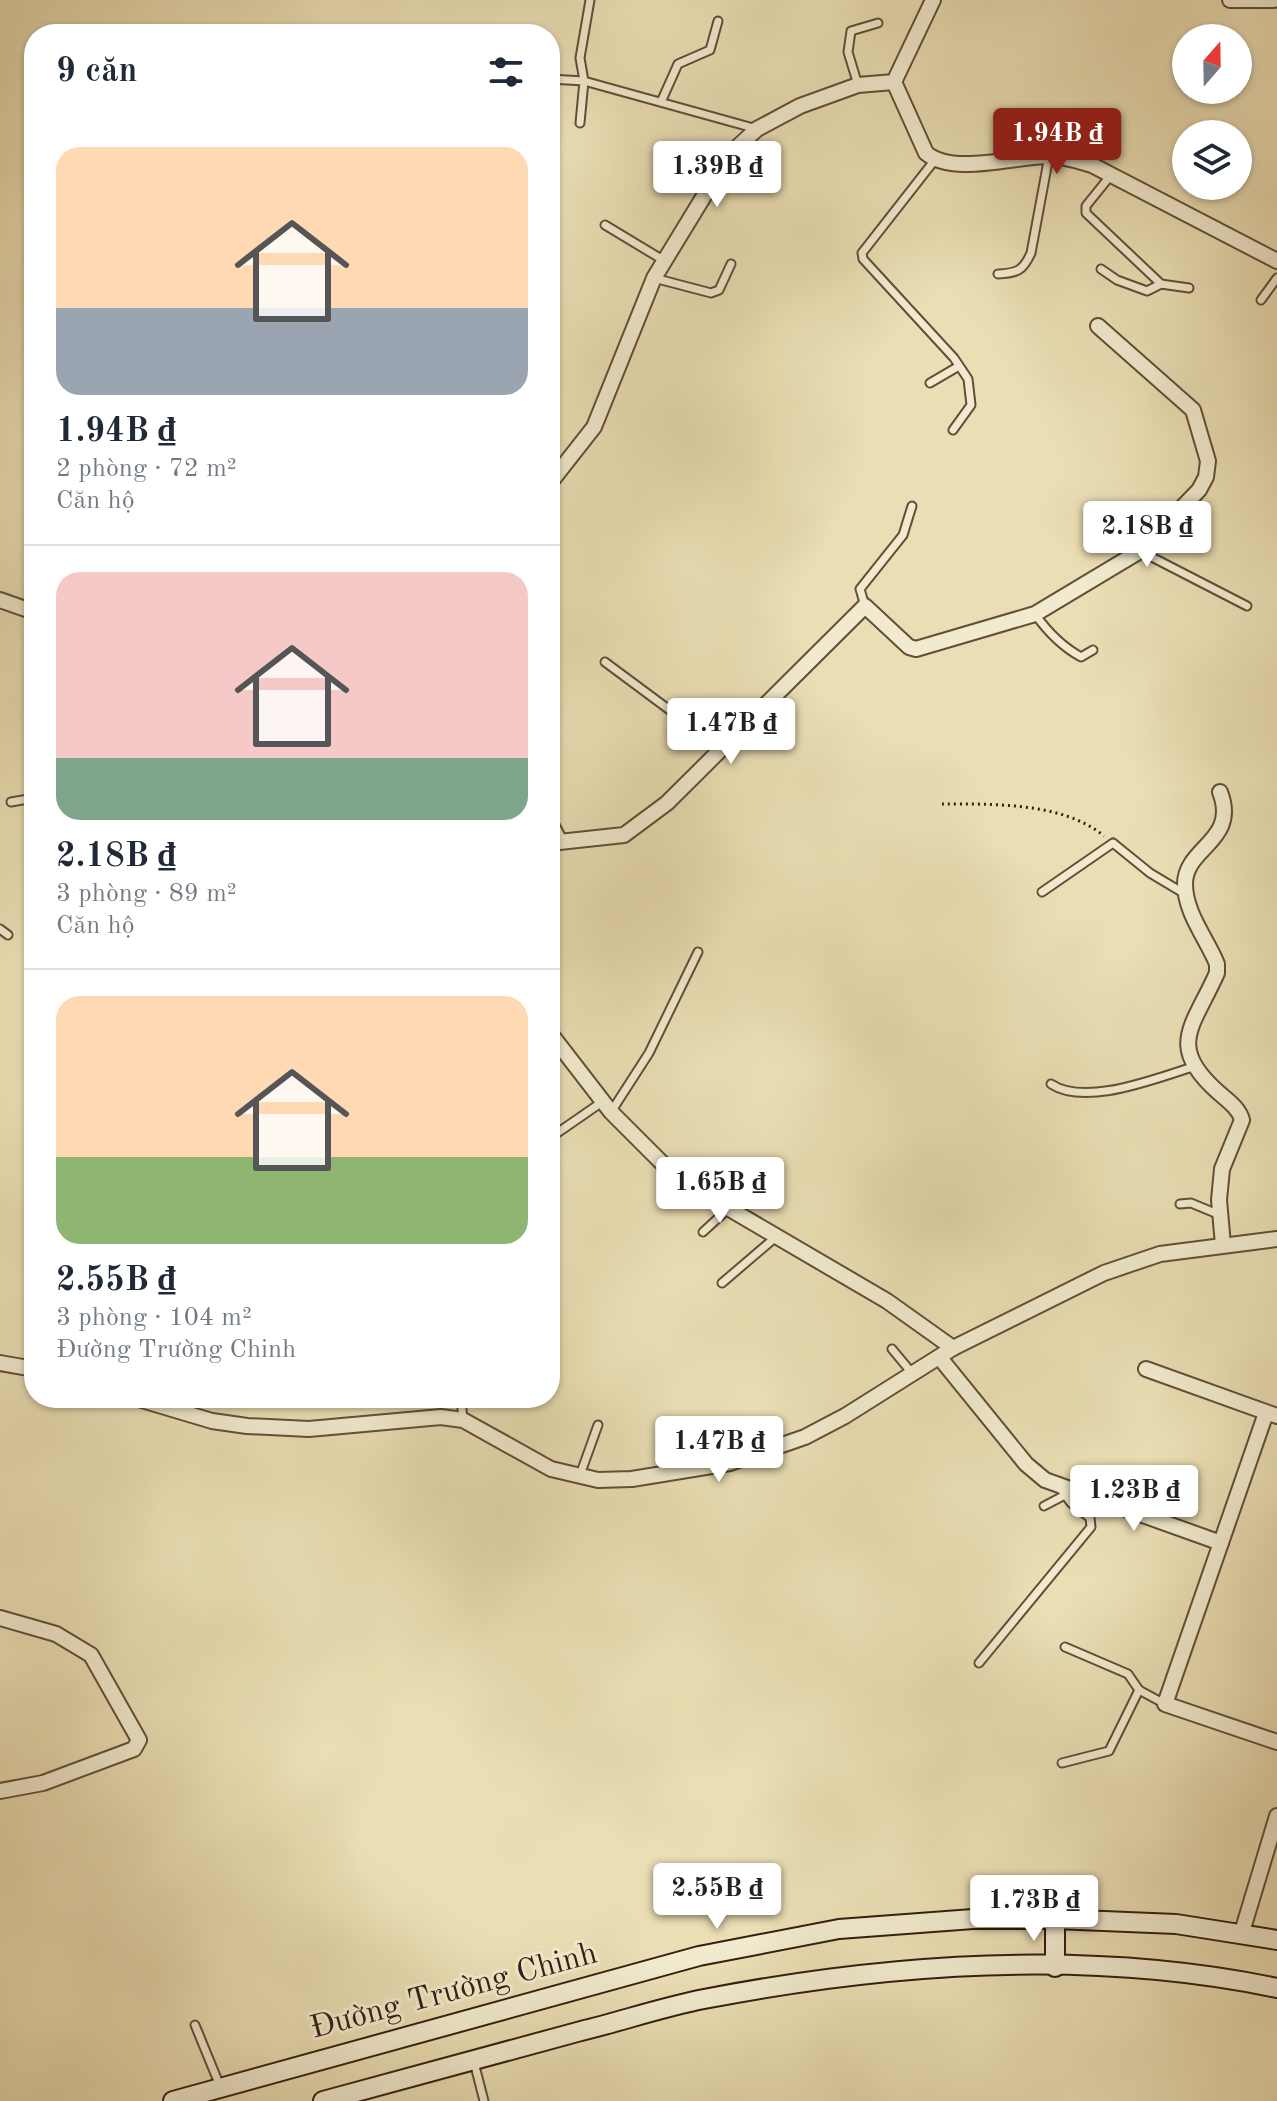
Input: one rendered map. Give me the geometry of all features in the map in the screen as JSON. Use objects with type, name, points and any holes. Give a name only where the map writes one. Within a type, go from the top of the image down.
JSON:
[{"type":"main road","name":"Đường Trường Chinh","points":[[173,2101],[699,1956],[839,1929],[973,1919],[1055,1919],[1176,1924],[1242,1932],[1277,1940]]},
{"type":"main road","points":[[1055,1919],[1055,1967]]},
{"type":"main road","points":[[323,2101],[702,2000],[848,1976],[930,1968],[1055,1967],[1171,1971],[1277,1988]]},
{"type":"street","points":[[933,0],[894,82],[926,153],[934,161],[952,164],[1049,156],[1092,165],[1277,261]]},
{"type":"street","points":[[1230,0],[1274,0]]},
{"type":"street","points":[[560,471],[582,446],[599,418],[654,278],[729,155],[757,129],[800,106],[858,85],[894,82]]},
{"type":"street","points":[[560,841],[613,838],[633,831],[722,749],[865,606],[909,647],[916,649],[1035,614],[1140,551],[1199,490],[1206,477],[1208,461],[1193,410],[1098,326]]},
{"type":"street","points":[[0,600],[24,608]]},
{"type":"street","points":[[1220,792],[1224,802],[1221,830],[1187,874],[1187,896],[1217,964],[1217,973],[1187,1040],[1193,1067],[1235,1107],[1242,1120],[1222,1169],[1220,1215],[1223,1245]]},
{"type":"street","points":[[560,1046],[607,1107],[664,1165],[729,1208],[887,1301],[953,1348]]},
{"type":"street","points":[[168,1408],[212,1421],[309,1429],[441,1417],[463,1420],[551,1469],[579,1477],[632,1479],[730,1463],[768,1453],[845,1416],[953,1348],[1104,1273],[1160,1254],[1277,1239]]},
{"type":"street","points":[[940,1358],[1026,1464],[1062,1491],[1221,1543]]},
{"type":"street","points":[[0,1363],[24,1367]]},
{"type":"street","points":[[1146,1369],[1272,1414],[1221,1543],[1165,1704],[1277,1742]]},
{"type":"street","points":[[0,1618],[56,1634],[91,1655],[139,1740],[134,1749],[43,1783],[0,1791]]},
{"type":"street","points":[[1242,1932],[1277,1816]]},
{"type":"lane","points":[[580,123],[584,81],[580,58],[590,0]]},
{"type":"lane","points":[[661,102],[678,64],[688,57],[704,54],[714,44],[718,21]]},
{"type":"lane","points":[[858,85],[846,41],[851,31],[878,23]]},
{"type":"lane","points":[[560,80],[584,81],[757,129]]},
{"type":"lane","points":[[998,274],[1017,273],[1025,266],[1031,253],[1049,156]]},
{"type":"lane","points":[[934,161],[862,253],[863,259],[968,379],[971,405],[953,430]]},
{"type":"lane","points":[[1111,175],[1086,206],[1086,213],[1161,284]]},
{"type":"lane","points":[[605,225],[663,260]]},
{"type":"lane","points":[[654,278],[711,293],[719,290],[731,264]]},
{"type":"lane","points":[[1101,269],[1117,280],[1147,291],[1161,284],[1189,288]]},
{"type":"lane","points":[[1261,300],[1277,278]]},
{"type":"lane","points":[[930,383],[959,366]]},
{"type":"lane","points":[[865,606],[860,589],[903,535],[912,506]]},
{"type":"lane","points":[[1140,551],[1247,606]]},
{"type":"lane","points":[[1035,614],[1045,629],[1081,657],[1093,650]]},
{"type":"lane","points":[[605,662],[722,749]]},
{"type":"lane","points":[[11,802],[24,800]]},
{"type":"lane","points":[[1042,892],[1113,843],[1150,873],[1187,896]]},
{"type":"lane","points":[[0,929],[8,935]]},
{"type":"lane","points":[[560,1133],[607,1107],[649,1053],[698,952]]},
{"type":"lane","points":[[1051,1084],[1065,1091],[1117,1089],[1193,1067]]},
{"type":"lane","points":[[1180,1204],[1191,1203],[1220,1215]]},
{"type":"lane","points":[[703,1232],[729,1208]]},
{"type":"lane","points":[[722,1283],[777,1236]]},
{"type":"lane","points":[[892,1349],[912,1373]]},
{"type":"lane","points":[[462,1408],[463,1420]]},
{"type":"lane","points":[[579,1477],[598,1425]]},
{"type":"lane","points":[[979,1663],[1091,1527],[1090,1518],[1062,1491],[1044,1506]]},
{"type":"lane","points":[[1065,1647],[1123,1671],[1139,1690],[1165,1704]]},
{"type":"lane","points":[[1062,1763],[1109,1751],[1139,1690]]},
{"type":"lane","points":[[195,2025],[221,2088]]},
{"type":"lane","points":[[473,2060],[484,2101]]},
{"type":"path","points":[[942,804],[1033,807],[1077,820],[1113,843]]}]
